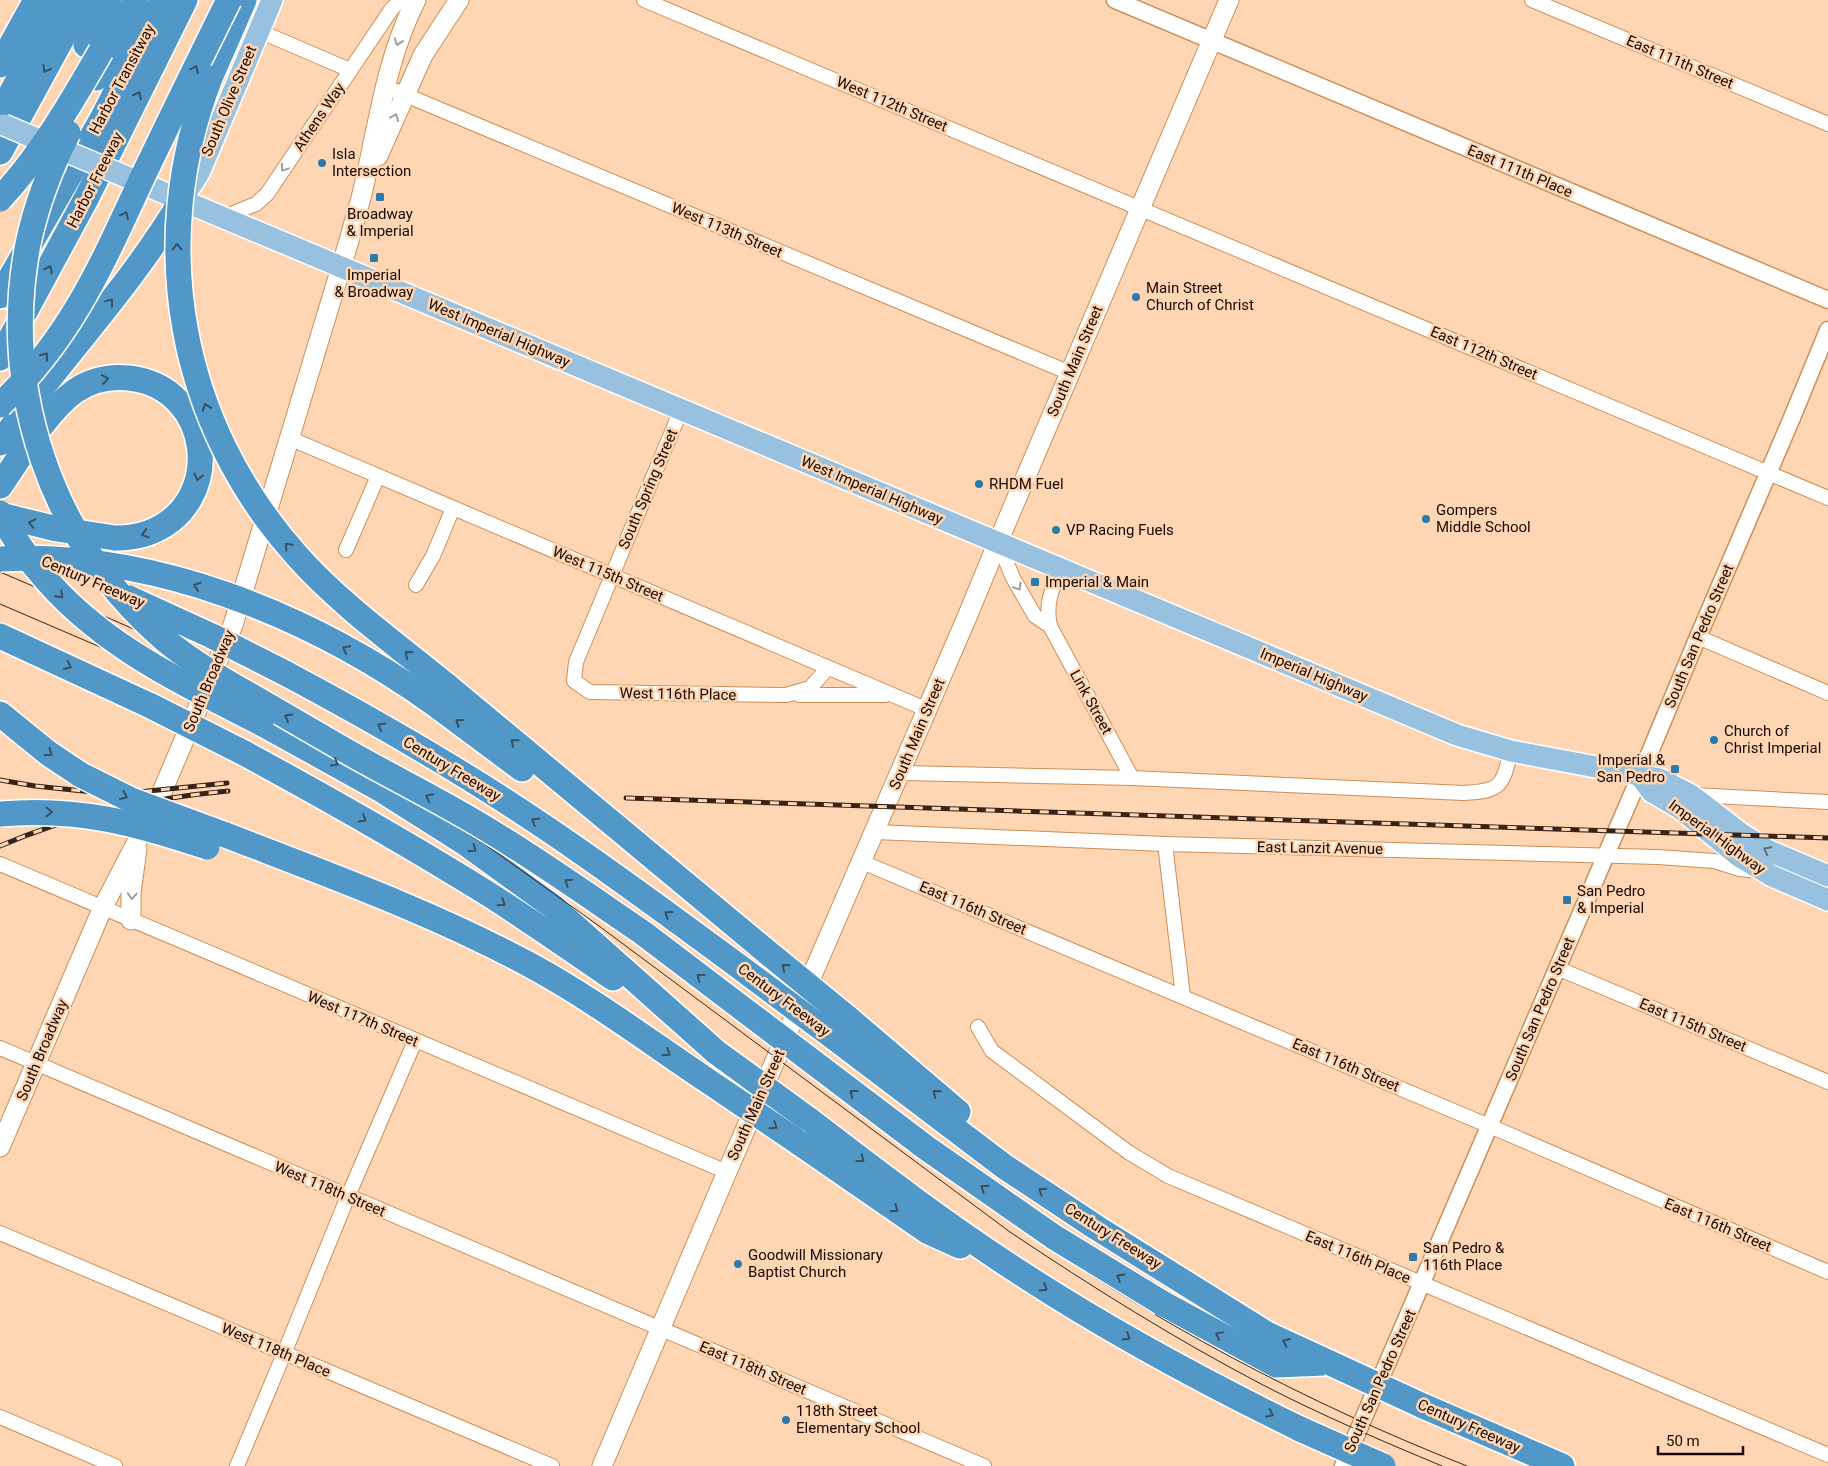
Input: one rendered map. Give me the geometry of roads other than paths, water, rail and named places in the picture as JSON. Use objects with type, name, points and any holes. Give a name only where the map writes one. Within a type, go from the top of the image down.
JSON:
[{"type":"highway","points":[[0,65],[36,0]]},
{"type":"highway","points":[[0,114],[61,0]]},
{"type":"highway","points":[[0,152],[84,0]]},
{"type":"highway","points":[[0,179],[25,148],[55,101],[109,0]]},
{"type":"highway","points":[[0,199],[21,175],[61,118],[127,0]]},
{"type":"highway","points":[[136,0],[68,133],[49,175],[39,202],[30,236],[24,264],[20,299],[21,370],[30,423],[37,448],[69,524],[109,583],[152,628],[191,660],[303,726],[492,832],[544,866],[642,933],[925,1147],[1054,1237],[1162,1303],[1276,1365],[1330,1363]]},
{"type":"highway","name":"Harbor Transitway","points":[[0,296],[81,158],[163,0]]},
{"type":"highway","name":"Harbor Freeway","points":[[0,358],[76,219],[185,0]]},
{"type":"highway","points":[[0,404],[30,374],[54,344],[88,293],[229,0]]},
{"type":"highway","points":[[244,0],[214,67],[197,114],[186,156],[177,238],[180,294],[187,343],[199,386],[216,433],[233,466],[253,499],[282,539],[307,567],[439,694],[568,803],[633,841],[761,947],[845,1031]]},
{"type":"highway","points":[[0,443],[31,400],[111,301],[168,223],[182,200]]},
{"type":"highway","points":[[0,486],[52,413],[69,396],[83,386],[99,380],[116,377],[133,378],[157,386],[177,399],[192,420],[198,436],[201,452],[198,478],[188,501],[172,520],[158,529],[142,535],[115,538],[76,532],[0,514]]},
{"type":"highway","points":[[0,514],[36,569],[64,599],[98,629],[147,664],[380,788],[473,849],[552,906],[716,1052]]},
{"type":"highway","name":"Century Freeway","points":[[0,542],[185,623],[285,673],[429,754],[548,829],[749,974],[845,1031],[1005,1167],[1097,1228],[1267,1334],[1423,1406],[1562,1466]]},
{"type":"highway","points":[[0,559],[54,559],[152,572],[197,586],[267,612],[312,632],[378,667],[439,694]]},
{"type":"highway","points":[[0,623],[24,646]]},
{"type":"highway","points":[[0,636],[151,706],[244,753],[362,819],[492,896],[716,1052],[914,1199],[1019,1272],[1153,1352],[1222,1390],[1300,1429],[1383,1466]]},
{"type":"highway","points":[[0,714],[48,753],[81,774],[131,800],[215,840],[431,930],[539,979],[629,1028],[927,1231],[1019,1272]]},
{"type":"highway","points":[[0,814],[49,812],[100,816],[153,829],[215,840]]},
{"type":"main road","name":"South Olive Street","points":[[182,200],[199,173],[272,0]]},
{"type":"main road","name":"South Broadway","points":[[0,1147],[103,907],[159,799],[233,625],[362,194],[384,86],[398,41],[416,0]]},
{"type":"main road","name":"South Broadway","points":[[362,194],[423,55],[459,0]]},
{"type":"main road","name":"South Main Street","points":[[602,1466],[727,1172],[901,774],[1229,0]]},
{"type":"main road","name":"West Imperial Highway","points":[[0,123],[341,268],[998,542]]},
{"type":"main road","name":"Imperial Highway","points":[[998,542],[1457,735],[1511,751],[1660,779],[1691,795],[1743,836],[1767,850],[1828,876]]},
{"type":"main road","name":"Imperial Highway","points":[[1640,776],[1652,792],[1681,808],[1740,857],[1768,874],[1828,900]]},
{"type":"main road","points":[[131,920],[131,893],[139,838]]},
{"type":"main road","points":[[1768,874],[1803,875],[1828,886]]},
{"type":"street","name":"Athens Way","points":[[224,217],[256,204],[267,194],[350,70],[400,0]]},
{"type":"street","name":"West 112th Street","points":[[644,0],[1140,208]]},
{"type":"street","name":"East 111th Place","points":[[1115,0],[1828,300]]},
{"type":"street","name":"East 111th Street","points":[[1532,0],[1828,124]]},
{"type":"street","points":[[258,31],[350,70]]},
{"type":"street","name":"West 113th Street","points":[[384,86],[1070,373]]},
{"type":"street","name":"East 112th Street","points":[[1140,208],[1828,498]]},
{"type":"street","name":"South San Pedro Street","points":[[1343,1466],[1769,474],[1828,330]]},
{"type":"street","name":"South Spring Street","points":[[574,681],[576,662],[681,410]]},
{"type":"street","name":"West 115th Street","points":[[289,438],[928,710]]},
{"type":"street","points":[[346,550],[378,476]]},
{"type":"street","points":[[416,585],[433,556],[453,508]]},
{"type":"street","name":"Link Street","points":[[998,542],[1012,578],[1035,616],[1050,626]]},
{"type":"street","name":"Link Street","points":[[1061,568],[1048,601],[1046,612],[1050,626],[1132,778]]},
{"type":"street","points":[[1698,637],[1828,692]]},
{"type":"street","name":"West 116th Place","points":[[786,695],[810,688],[828,668]]},
{"type":"street","name":"West 116th Place","points":[[574,681],[590,692],[893,695]]},
{"type":"street","points":[[901,774],[1132,778],[1464,793],[1485,792],[1499,786],[1505,774],[1511,751]]},
{"type":"street","points":[[1691,795],[1828,802]]},
{"type":"street","name":"East Lanzit Avenue","points":[[875,832],[1165,844],[1658,857],[1714,861],[1740,869],[1768,874]]},
{"type":"street","points":[[1165,844],[1183,996]]},
{"type":"street","name":"East 116th Street","points":[[862,862],[1183,996],[1828,1272]]},
{"type":"street","name":"West 117th Street","points":[[4,869],[103,907],[727,1172]]},
{"type":"street","name":"East 115th Street","points":[[1557,968],[1828,1082]]},
{"type":"street","name":"East 116th Place","points":[[978,1027],[992,1051],[1128,1152],[1168,1176],[1828,1455]]},
{"type":"street","points":[[237,1466],[348,1196],[415,1041]]},
{"type":"street","name":"West 118th Street","points":[[0,1048],[660,1328]]},
{"type":"street","name":"West 118th Place","points":[[0,1234],[552,1466]]},
{"type":"street","name":"East 118th Street","points":[[660,1328],[984,1466]]},
{"type":"street","points":[[0,1417],[115,1466]]},
{"type":"tram line","points":[[0,572],[167,644],[255,691],[356,749],[488,833],[525,859],[974,1196],[1063,1258],[1174,1326],[1288,1387],[1347,1415],[1467,1466]]},
{"type":"tram line","points":[[0,604],[259,717],[370,773],[486,845],[599,926],[1010,1232],[1072,1273],[1166,1331],[1263,1385],[1329,1417],[1442,1466]]},
{"type":"railway","points":[[0,780],[35,786],[102,793],[129,793],[227,783]]},
{"type":"railway","points":[[0,846],[55,825],[141,803],[228,791]]},
{"type":"railway","points":[[626,798],[1828,838]]},
{"type":"place","name":"Isla Intersection","points":[[322,163]]},
{"type":"place","name":"Broadway & Imperial","points":[[380,197]]},
{"type":"place","name":"Imperial & Broadway","points":[[374,258]]},
{"type":"place","name":"Main Street Church of Christ","points":[[1136,297]]},
{"type":"place","name":"RHDM Fuel","points":[[979,484]]},
{"type":"place","name":"Gompers Middle School","points":[[1426,519]]},
{"type":"place","name":"VP Racing Fuels","points":[[1056,530]]},
{"type":"place","name":"Imperial & Main","points":[[1035,582]]},
{"type":"place","name":"Church of Christ Imperial","points":[[1714,740]]},
{"type":"place","name":"Imperial & San Pedro","points":[[1675,769]]},
{"type":"place","name":"San Pedro & Imperial","points":[[1567,900]]},
{"type":"place","name":"San Pedro & 116th Place","points":[[1413,1257]]},
{"type":"place","name":"Goodwill Missionary Baptist Church","points":[[738,1264]]},
{"type":"place","name":"118th Street Elementary School","points":[[786,1420]]}]
